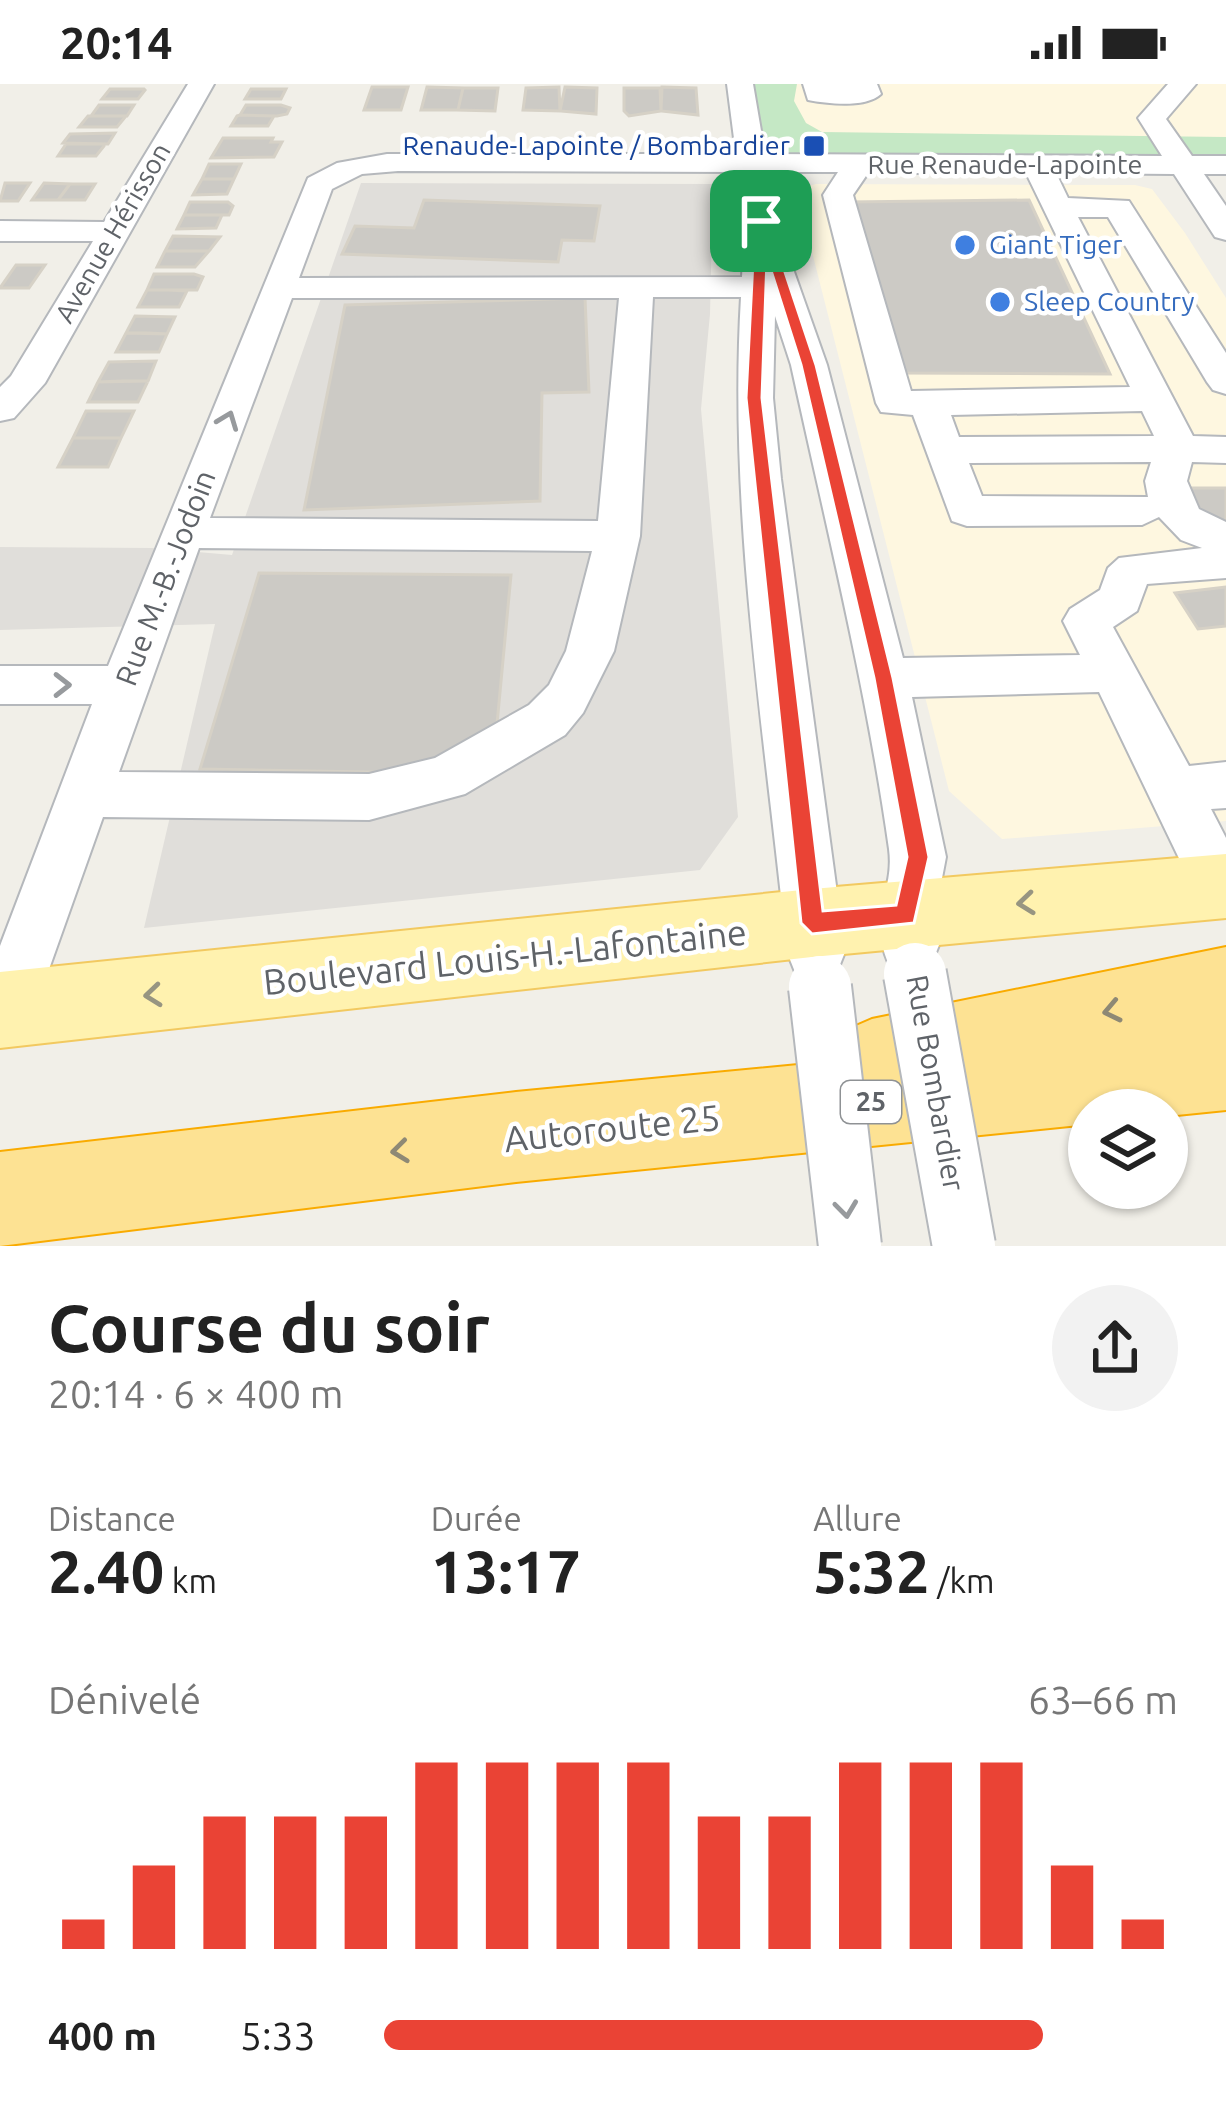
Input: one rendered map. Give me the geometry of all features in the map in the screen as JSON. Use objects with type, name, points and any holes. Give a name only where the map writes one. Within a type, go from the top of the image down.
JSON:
[{"type":"highway","points":[[516,1137],[1226,987]]},
{"type":"highway","name":"Autoroute 25","points":[[0,1199],[516,1137],[1226,1067]]},
{"type":"main road","name":"Boulevard Louis-H.-Lafontaine","points":[[3,1010],[816,955],[910,945],[1224,886]]},
{"type":"street","name":"Avenue Hérisson","points":[[13,396],[201,84]]},
{"type":"street","name":"Rue Bombardier","points":[[740,84],[761,221],[754,398],[760,478],[850,1246]]},
{"type":"street","points":[[830,121],[817,89],[868,94],[864,84]]},
{"type":"street","points":[[1183,84],[1152,118],[1226,230]]},
{"type":"street","name":"Rue Renaude-Lapointe","points":[[352,166],[398,162],[1226,165]]},
{"type":"street","points":[[859,164],[838,195],[895,403],[1155,399]]},
{"type":"street","points":[[1036,164],[1180,449]]},
{"type":"street","name":"Rue M.-B.-Jodoin","points":[[3,1010],[319,184],[352,166]]},
{"type":"street","points":[[1058,207],[1118,208],[1226,382]]},
{"type":"street","name":"Rue Bombardier","points":[[761,221],[809,365],[884,678],[918,857],[910,945],[964,1246]]},
{"type":"street","points":[[0,232],[112,232]]},
{"type":"street","points":[[83,794],[369,796],[447,778],[547,720],[566,699],[590,651],[618,536],[637,287]]},
{"type":"street","points":[[278,288],[759,287]]},
{"type":"street","points":[[928,403],[967,511],[1142,510]]},
{"type":"street","points":[[944,449],[1226,451]]},
{"type":"street","points":[[1180,449],[1169,463],[1166,489],[1174,512],[1195,529],[1226,537]]},
{"type":"street","points":[[184,533],[618,536]]},
{"type":"street","points":[[1224,886],[1201,788],[1112,673],[1087,621],[1121,599],[1124,580],[1135,569],[1226,562]]},
{"type":"street","points":[[884,678],[1112,673]]},
{"type":"street","points":[[0,685],[124,686]]},
{"type":"shaded area","points":[[740,84],[1226,84],[1226,165],[754,163]]},
{"type":"shaded area","points":[[361,183],[713,184],[710,314],[701,409],[738,817],[700,870],[144,928],[215,624],[0,630],[0,547],[152,548],[232,555]]},
{"type":"shaded area","points":[[816,184],[1135,185],[1152,189],[1185,233],[1226,298],[1226,821],[1002,839],[949,791],[796,189]]},
{"type":"green space","points":[[740,84],[797,84],[794,101],[806,123],[822,132],[1226,137],[1226,166],[754,163]]},
{"type":"building","points":[[372,87],[408,87],[401,110],[364,110]]},
{"type":"building","points":[[427,87],[463,88],[458,110],[421,110]]},
{"type":"building","points":[[559,87],[560,111],[523,110],[526,88]]},
{"type":"building","points":[[565,87],[597,88],[596,114],[560,111]]},
{"type":"building","points":[[662,87],[696,88],[698,115],[661,111]]},
{"type":"building","points":[[463,88],[498,88],[495,111],[458,110]]},
{"type":"building","points":[[624,88],[660,88],[661,111],[629,116],[624,111]]},
{"type":"building","points":[[110,89],[145,90],[138,99],[102,99]]},
{"type":"building","points":[[251,89],[286,89],[281,99],[245,99]]},
{"type":"building","points":[[99,105],[134,105],[127,116],[91,116]]},
{"type":"building","points":[[246,105],[290,108],[277,116],[240,115]]},
{"type":"building","points":[[88,116],[126,116],[117,127],[79,127]]},
{"type":"building","points":[[237,116],[274,116],[268,126],[231,126]]},
{"type":"building","points":[[115,133],[108,144],[63,143],[70,134]]},
{"type":"building","points":[[223,138],[282,142],[274,157],[211,158]]},
{"type":"building","points":[[66,144],[104,146],[96,156],[58,156]]},
{"type":"building","points":[[209,164],[241,164],[234,179],[202,179]]},
{"type":"building","points":[[202,179],[234,179],[227,194],[193,195]]},
{"type":"building","points":[[5,183],[30,183],[18,201],[0,201]]},
{"type":"building","points":[[44,183],[70,184],[58,200],[32,200]]},
{"type":"building","points":[[70,184],[95,184],[85,200],[58,200]]},
{"type":"building","points":[[424,200],[600,206],[594,241],[562,240],[558,262],[342,254],[355,226],[414,228]]},
{"type":"building","points":[[1029,200],[1110,374],[900,373],[849,202]]},
{"type":"building","points":[[190,202],[233,206],[229,215],[184,215]]},
{"type":"building","points":[[184,215],[222,215],[216,228],[177,229]]},
{"type":"building","points":[[173,236],[220,237],[209,251],[165,251]]},
{"type":"building","points":[[165,251],[209,251],[195,267],[157,267]]},
{"type":"building","points":[[16,265],[45,265],[29,288],[0,288]]},
{"type":"building","points":[[154,274],[203,277],[197,290],[147,290]]},
{"type":"building","points":[[147,290],[187,291],[179,307],[138,307]]},
{"type":"building","points":[[585,298],[589,392],[542,393],[540,501],[304,510],[345,305]]},
{"type":"building","points":[[135,316],[175,317],[167,334],[126,333]]},
{"type":"building","points":[[126,333],[167,334],[159,352],[116,352]]},
{"type":"building","points":[[156,361],[148,381],[98,382],[109,362]]},
{"type":"building","points":[[148,381],[138,402],[88,402],[98,382]]},
{"type":"building","points":[[86,411],[134,411],[121,438],[73,438]]},
{"type":"building","points":[[73,438],[121,438],[108,467],[58,467]]},
{"type":"building","points":[[1188,488],[1226,488],[1226,523],[1205,523]]},
{"type":"building","points":[[259,573],[511,575],[497,724],[422,773],[200,769]]},
{"type":"building","points":[[1226,587],[1226,626],[1198,629],[1175,593]]},
{"type":"place","name":"Renaude-Lapointe / Bombardier","points":[[814,146]]},
{"type":"place","name":"Giant Tiger","points":[[965,245]]},
{"type":"place","name":"Sleep Country","points":[[1000,302]]},
{"type":"route","points":[[761,221],[809,365],[884,678],[918,857],[905,915],[812,923],[754,398],[761,221]]}]
